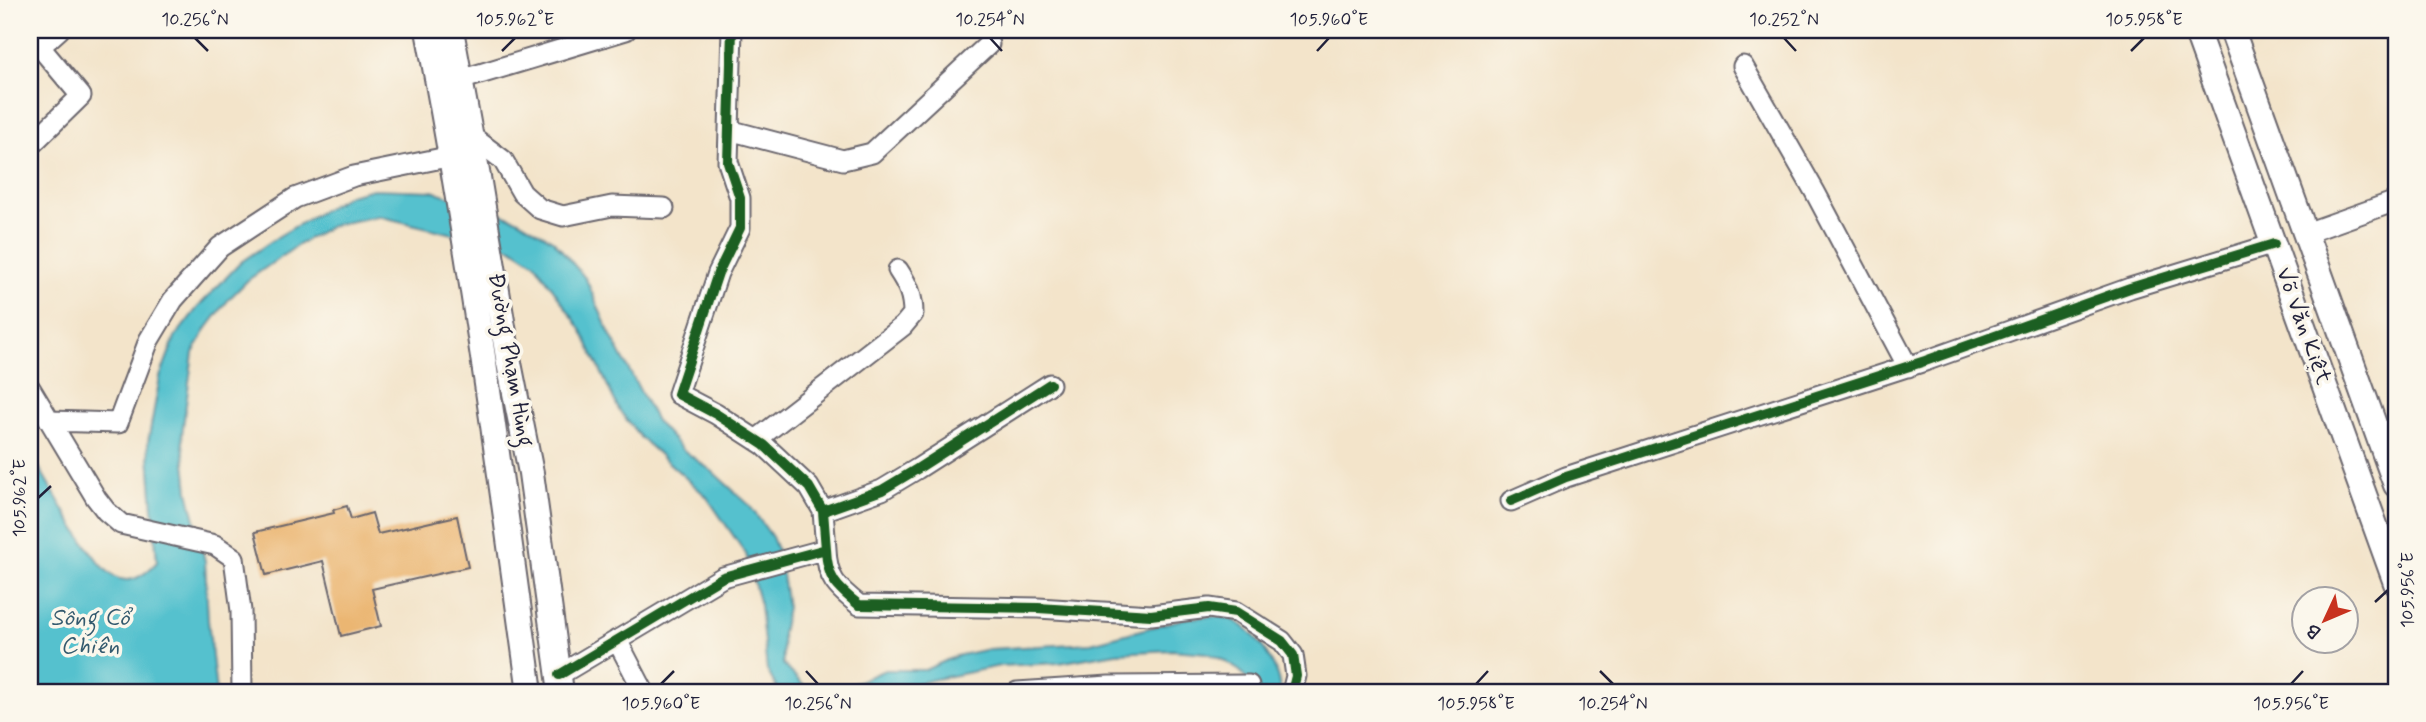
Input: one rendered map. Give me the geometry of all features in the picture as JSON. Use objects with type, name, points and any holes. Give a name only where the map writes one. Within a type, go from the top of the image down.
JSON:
[{"type":"main road","name":"Đường Phạm Hùng","points":[[428,30],[497,365],[531,473],[560,684]]},
{"type":"main road","name":"Đường Phạm Hùng","points":[[451,30],[478,177],[528,691]]},
{"type":"main road","name":"Võ Văn Kiệt","points":[[2196,30],[2396,583]]},
{"type":"main road","name":"Võ Văn Kiệt","points":[[2232,30],[2396,485]]},
{"type":"main road","points":[[2313,352],[2343,341]]},
{"type":"street","points":[[30,142],[32,144],[81,96],[35,42],[59,30]]},
{"type":"street","points":[[460,80],[626,30]]},
{"type":"street","points":[[732,30],[729,162],[740,198],[740,228],[718,273],[678,394],[756,439],[810,487],[823,511],[827,569],[839,590],[859,605],[1038,608],[1151,615],[1209,608],[1236,612],[1282,641],[1293,655],[1296,676],[1292,692]]},
{"type":"street","points":[[729,130],[843,160],[872,153],[989,44]]},
{"type":"street","points":[[1743,66],[1815,192],[1908,367]]},
{"type":"street","points":[[470,135],[503,160],[522,193],[540,209],[563,216],[612,206],[664,208]]},
{"type":"street","points":[[50,421],[118,423],[149,340],[173,300],[220,247],[263,217],[295,198],[354,176],[452,156]]},
{"type":"street","points":[[2306,233],[2396,201]]},
{"type":"street","points":[[1511,501],[1566,477],[1908,367],[2119,292],[2274,244]]},
{"type":"street","points":[[756,439],[903,326],[913,314],[913,299],[908,284],[898,270]]},
{"type":"street","points":[[823,511],[882,490],[918,470],[1050,383]]},
{"type":"street","points":[[30,388],[106,511],[121,524],[215,545],[234,558],[241,611],[242,692]]},
{"type":"street","points":[[560,684],[617,640],[723,577],[826,549]]},
{"type":"street","points":[[617,640],[644,692]]},
{"type":"street","points":[[1017,692],[1109,686],[1250,685]]},
{"type":"water","name":"Sông Cổ Chiên","points":[[373,189],[433,191],[517,219],[554,241],[586,279],[609,332],[656,421],[682,449],[713,472],[749,505],[772,537],[779,555],[787,607],[782,633],[783,664],[810,692],[779,692],[767,670],[760,605],[746,554],[706,496],[641,438],[619,410],[582,331],[535,263],[512,248],[378,216],[333,225],[301,243],[248,280],[229,299],[207,328],[193,353],[182,434],[188,491],[205,561],[216,692],[30,692],[30,452],[82,539],[105,569],[115,577],[127,580],[148,570],[157,562],[148,442],[160,377],[175,337],[199,306],[241,262],[349,195]]},
{"type":"water","points":[[1187,618],[1227,618],[1247,629],[1270,659],[1279,681],[1280,692],[1252,692],[1250,684],[1240,671],[1221,659],[1207,653],[1172,650],[1116,653],[1059,663],[1000,666],[931,680],[889,692],[833,692],[885,670],[925,670],[956,656],[989,649],[1091,643]]},
{"type":"building","points":[[347,506],[351,519],[372,513],[378,534],[457,516],[468,567],[372,589],[381,626],[341,636],[323,561],[266,575],[255,532],[334,513],[333,510]]},
{"type":"cycle path","points":[[732,30],[728,162],[740,198],[740,228],[718,273],[678,394],[716,414],[764,445],[809,487],[823,511]]},
{"type":"cycle path","points":[[1511,501],[1566,477],[1925,361],[2130,288],[2274,244]]},
{"type":"cycle path","points":[[559,675],[723,577],[826,549],[823,511],[882,490],[1050,384]]},
{"type":"cycle path","points":[[826,549],[828,567],[834,581],[859,605],[1038,608],[1151,615],[1209,608],[1236,612],[1282,641],[1293,655],[1296,676],[1292,692]]}]
